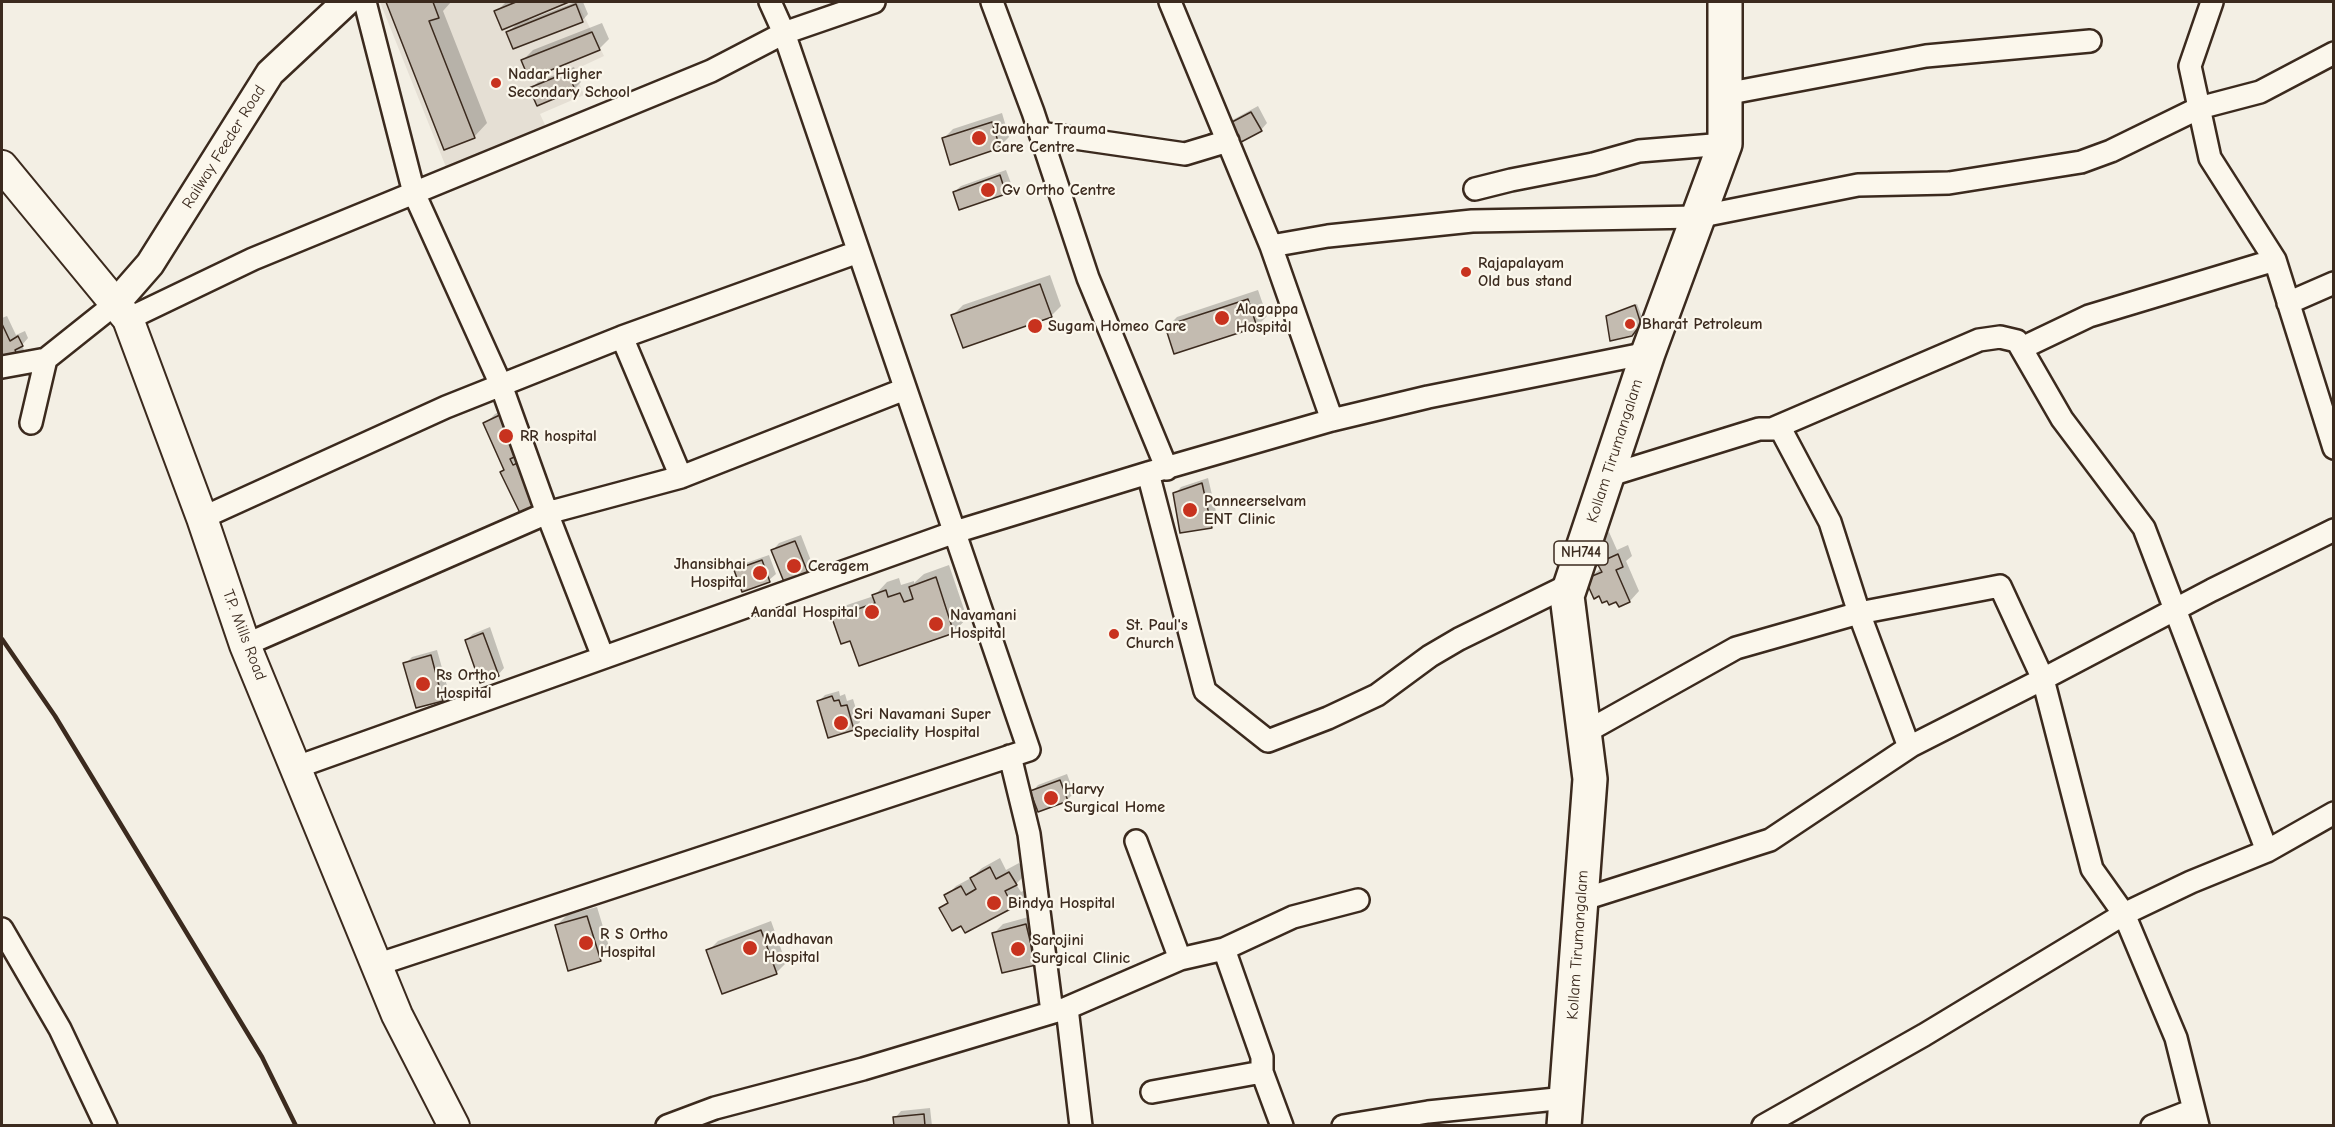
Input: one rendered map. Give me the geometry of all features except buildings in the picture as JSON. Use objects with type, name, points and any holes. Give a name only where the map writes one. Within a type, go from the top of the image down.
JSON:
[{"type":"highway","name":"Kollam Tirumangalam","points":[[1565,1112],[1590,780],[1567,596],[1648,353],[1725,144],[1725,2]]},
{"type":"main road","name":"T.P. Mills Road","points":[[2,166],[122,312],[202,518],[245,645],[397,1015],[454,1125]]},
{"type":"street","name":"Railway Feeder Road","points":[[122,312],[270,73],[346,2]]},
{"type":"street","points":[[364,2],[414,193],[501,385],[547,513],[603,657]]},
{"type":"street","points":[[376,965],[1029,750],[784,33],[770,2]]},
{"type":"street","points":[[2,367],[46,359],[122,312],[711,71],[784,33],[874,2]]},
{"type":"street","points":[[992,2],[1157,470],[1205,691],[1268,741],[1328,718],[1377,695],[1430,656],[1459,639],[1571,584]]},
{"type":"street","points":[[1170,2],[1271,246],[1332,420]]},
{"type":"street","points":[[2212,2],[2190,66],[2210,158],[2274,260],[2288,303],[2325,391],[2334,448]]},
{"type":"street","points":[[1725,94],[1926,56],[2090,41]]},
{"type":"street","points":[[1271,246],[1328,236],[1472,221],[1697,217],[1858,185],[1949,183],[2081,162],[2111,151],[2199,108],[2260,92],[2334,53]]},
{"type":"street","points":[[1040,133],[1185,154],[1228,141]]},
{"type":"street","points":[[1474,189],[1593,164],[1639,151],[1725,144]]},
{"type":"street","points":[[202,518],[446,407],[622,337],[858,252]]},
{"type":"street","points":[[2022,348],[2090,316],[2274,260]]},
{"type":"street","points":[[2288,303],[2334,283]]},
{"type":"street","points":[[622,337],[681,477]]},
{"type":"street","points":[[1607,476],[1759,429],[1772,429],[1979,340],[2000,337],[2017,341],[2062,419],[2144,528],[2171,605],[2176,609],[2267,850]]},
{"type":"street","points":[[297,767],[955,532],[1157,470],[1332,420],[1428,397],[1648,353]]},
{"type":"street","points":[[31,423],[46,359]]},
{"type":"street","points":[[245,645],[547,513],[681,477],[905,389]]},
{"type":"street","points":[[1779,426],[1830,522],[1859,613],[1909,747],[2334,530]]},
{"type":"street","points":[[1584,734],[1736,648],[1859,613],[2000,586],[2043,679],[2092,869],[2124,914],[2176,1038],[2195,1118],[2152,1125]]},
{"type":"street","points":[[1581,900],[1770,840],[1914,744]]},
{"type":"street","points":[[1010,756],[1029,834],[1080,1125]]},
{"type":"street","points":[[1762,1125],[1924,1035],[2124,914],[2267,850],[2334,813]]},
{"type":"street","points":[[1136,841],[1180,960]]},
{"type":"street","points":[[667,1125],[715,1108],[863,1069],[1060,1010],[1180,960],[1224,949],[1293,917],[1358,900]]},
{"type":"street","points":[[2,928],[60,1029],[104,1125]]},
{"type":"street","points":[[1224,949],[1262,1057],[1262,1072],[1282,1125]]},
{"type":"street","points":[[1152,1092],[1262,1072]]},
{"type":"street","points":[[1343,1125],[1428,1112],[1565,1112]]},
{"type":"shaded area","name":"Nadar Higher Secondary School","points":[[380,2],[577,2],[604,56],[574,70],[584,95],[540,114],[546,127],[446,167]]},
{"type":"railway","points":[[2,639],[55,716],[262,1057],[296,1126]]},
{"type":"place","name":"Nadar Higher Secondary School","points":[[496,83]]},
{"type":"place","name":"Jawahar Trauma Care Centre","points":[[979,138]]},
{"type":"place","name":"Gv Ortho Centre","points":[[988,190]]},
{"type":"place","name":"Rajapalayam Old bus stand","points":[[1466,272]]},
{"type":"place","name":"Alagappa Hospital","points":[[1222,318]]},
{"type":"place","name":"Bharat Petroleum","points":[[1630,324]]},
{"type":"place","name":"Sugam Homeo Care","points":[[1035,326]]},
{"type":"place","name":"RR hospital","points":[[506,436]]},
{"type":"place","name":"Panneerselvam ENT Clinic","points":[[1190,510]]},
{"type":"place","name":"Ceragem","points":[[794,566]]},
{"type":"place","name":"Jhansibhai Hospital","points":[[760,573]]},
{"type":"place","name":"Aandal Hospital","points":[[872,612]]},
{"type":"place","name":"Navamani Hospital","points":[[936,624]]},
{"type":"place","name":"St. Paul's Church","points":[[1114,634]]},
{"type":"place","name":"Rs Ortho Hospital","points":[[423,684]]},
{"type":"place","name":"Sri Navamani Super Speciality Hospital","points":[[841,723]]},
{"type":"place","name":"Harvy Surgical Home","points":[[1051,798]]},
{"type":"place","name":"Bindya Hospital","points":[[994,903]]},
{"type":"place","name":"R S Ortho Hospital","points":[[586,943]]},
{"type":"place","name":"Madhavan Hospital","points":[[750,948]]},
{"type":"place","name":"Sarojini Surgical Clinic","points":[[1018,949]]}]
